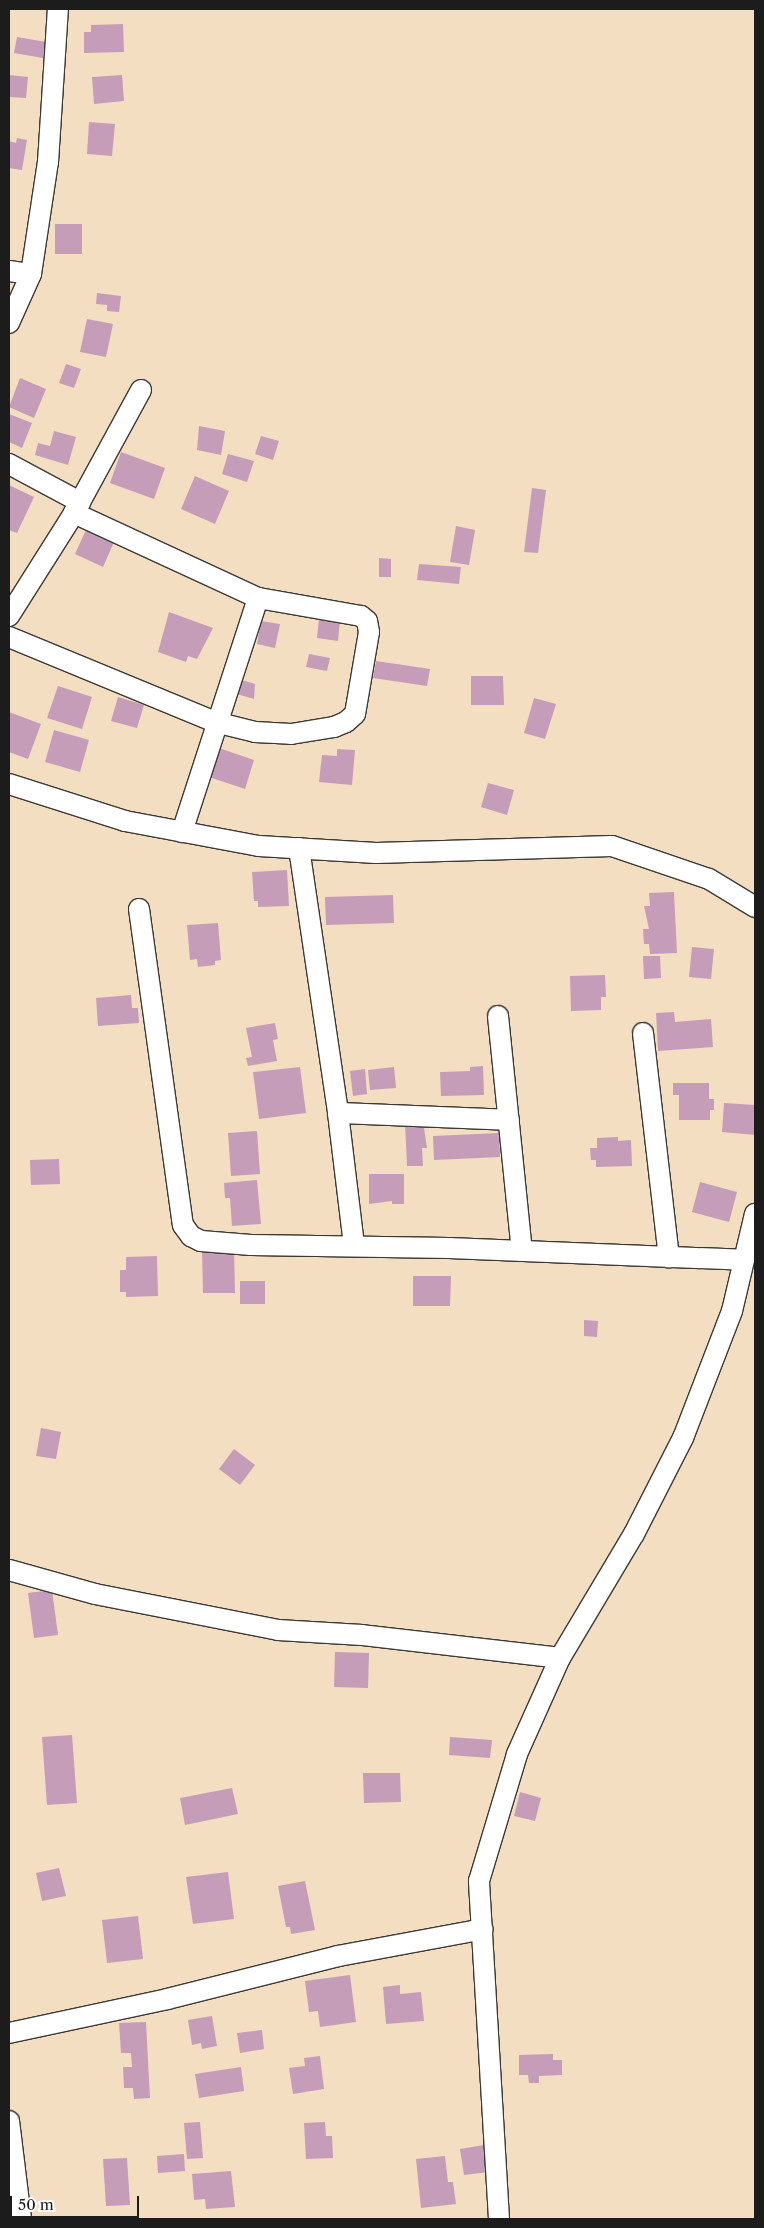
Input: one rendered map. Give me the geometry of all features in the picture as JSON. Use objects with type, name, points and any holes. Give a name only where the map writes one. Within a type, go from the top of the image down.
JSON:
[{"type":"street","points":[[9,323],[31,274],[48,162],[58,9]]},
{"type":"street","points":[[9,271],[31,274]]},
{"type":"street","points":[[9,616],[77,507],[141,390]]},
{"type":"street","points":[[9,464],[77,507],[258,598],[348,613],[367,621],[369,632],[359,703],[355,714],[346,722],[291,734],[254,732],[215,722],[9,637]]},
{"type":"street","points":[[182,832],[215,722],[258,598]]},
{"type":"street","points":[[9,784],[126,821],[220,841],[376,853],[612,846],[709,878],[755,907]]},
{"type":"street","points":[[299,848],[338,1113],[354,1246]]},
{"type":"street","points":[[139,910],[183,1225],[191,1236],[201,1241],[744,1260]]},
{"type":"street","points":[[498,1016],[522,1251]]},
{"type":"street","points":[[643,1033],[669,1257]]},
{"type":"street","points":[[338,1113],[509,1120]]},
{"type":"street","points":[[499,2219],[479,1881],[517,1754],[560,1658],[634,1534],[683,1438],[732,1311],[755,1214]]},
{"type":"street","points":[[9,1570],[96,1594],[278,1630],[362,1635],[560,1658]]},
{"type":"street","points":[[9,2033],[167,1999],[338,1956],[483,1928]]},
{"type":"street","points":[[9,2121],[21,2219]]},
{"type":"building","points":[[123,24],[124,52],[84,53],[84,32],[91,32],[91,25]]},
{"type":"building","points":[[17,37],[46,42],[43,58],[14,53]]},
{"type":"building","points":[[9,75],[28,77],[26,98],[9,97]]},
{"type":"building","points":[[122,75],[124,101],[94,104],[92,77]]},
{"type":"building","points":[[89,122],[115,124],[112,156],[87,154]]},
{"type":"building","points":[[17,138],[27,140],[22,170],[9,168],[9,141],[16,143]]},
{"type":"building","points":[[55,224],[82,224],[82,254],[55,254]]},
{"type":"building","points":[[97,293],[121,296],[119,312],[107,311],[107,305],[96,304]]},
{"type":"building","points":[[87,319],[113,324],[106,357],[80,352]]},
{"type":"building","points":[[66,364],[81,369],[74,388],[59,383]]},
{"type":"building","points":[[20,378],[46,389],[34,418],[9,407]]},
{"type":"building","points":[[9,414],[32,423],[22,448],[9,442]]},
{"type":"building","points":[[199,426],[225,431],[221,455],[197,450]]},
{"type":"building","points":[[54,431],[76,437],[68,465],[35,455],[38,443],[50,446]]},
{"type":"building","points":[[261,436],[279,441],[273,460],[255,454]]},
{"type":"building","points":[[121,452],[165,468],[154,499],[110,483]]},
{"type":"building","points":[[228,454],[254,461],[247,482],[222,474]]},
{"type":"building","points":[[195,476],[229,491],[215,524],[181,509]]},
{"type":"building","points":[[9,485],[34,497],[17,533],[9,530]]},
{"type":"building","points":[[532,488],[546,490],[538,553],[524,552]]},
{"type":"building","points":[[456,526],[475,530],[469,565],[450,562]]},
{"type":"building","points":[[86,530],[114,542],[103,567],[75,554]]},
{"type":"building","points":[[379,558],[391,559],[391,577],[379,577]]},
{"type":"building","points":[[419,564],[461,567],[459,584],[417,580]]},
{"type":"building","points":[[169,612],[213,628],[197,659],[188,656],[186,662],[158,652]]},
{"type":"building","points":[[319,618],[340,620],[338,641],[317,638]]},
{"type":"building","points":[[261,621],[280,624],[275,648],[257,644]]},
{"type":"building","points":[[309,654],[330,658],[327,671],[306,667]]},
{"type":"building","points":[[376,661],[430,669],[427,686],[373,678]]},
{"type":"building","points":[[471,676],[503,676],[504,705],[471,705]]},
{"type":"building","points":[[242,680],[255,684],[254,699],[237,694]]},
{"type":"building","points":[[58,686],[92,697],[82,729],[47,718]]},
{"type":"building","points":[[118,697],[144,705],[137,728],[111,721]]},
{"type":"building","points":[[534,698],[556,704],[545,739],[524,733]]},
{"type":"building","points":[[9,712],[41,724],[28,759],[9,752]]},
{"type":"building","points":[[54,730],[89,740],[80,772],[45,762]]},
{"type":"building","points":[[219,748],[254,760],[245,789],[209,777]]},
{"type":"building","points":[[337,749],[355,750],[352,785],[319,782],[322,755],[337,756]]},
{"type":"building","points":[[488,783],[514,790],[507,815],[481,807]]},
{"type":"building","points":[[287,870],[289,906],[258,907],[258,901],[254,901],[252,872]]},
{"type":"building","points":[[674,892],[677,953],[650,954],[649,944],[644,944],[643,929],[649,929],[644,906],[650,906],[649,893]]},
{"type":"building","points":[[393,895],[394,923],[326,925],[325,897]]},
{"type":"building","points":[[218,923],[221,960],[215,961],[215,965],[198,967],[197,959],[190,960],[187,925]]},
{"type":"building","points":[[692,947],[714,949],[711,979],[689,977]]},
{"type":"building","points":[[643,956],[660,956],[661,978],[644,979]]},
{"type":"building","points":[[605,975],[606,997],[601,997],[601,1010],[571,1011],[570,976]]},
{"type":"building","points":[[131,995],[132,1008],[138,1008],[139,1023],[98,1026],[96,998]]},
{"type":"building","points":[[674,1012],[675,1022],[711,1019],[713,1047],[658,1051],[656,1013]]},
{"type":"building","points":[[275,1023],[278,1039],[273,1040],[277,1061],[248,1066],[246,1058],[252,1057],[246,1028]]},
{"type":"building","points":[[483,1066],[484,1095],[441,1096],[440,1072],[470,1071],[470,1067]]},
{"type":"building","points":[[300,1067],[306,1113],[259,1119],[253,1072]]},
{"type":"building","points":[[394,1067],[396,1088],[370,1090],[368,1070]]},
{"type":"building","points":[[365,1069],[367,1094],[353,1096],[350,1071]]},
{"type":"building","points":[[673,1083],[709,1083],[709,1099],[714,1099],[714,1110],[710,1110],[710,1120],[679,1120],[679,1095],[673,1095]]},
{"type":"building","points":[[724,1103],[755,1105],[755,1135],[722,1132]]},
{"type":"building","points":[[423,1121],[427,1148],[422,1148],[423,1166],[407,1166],[405,1122]]},
{"type":"building","points":[[257,1131],[260,1174],[231,1176],[228,1133]]},
{"type":"building","points":[[499,1133],[500,1157],[434,1160],[433,1136]]},
{"type":"building","points":[[618,1137],[618,1141],[631,1140],[632,1166],[596,1167],[596,1160],[591,1160],[590,1148],[597,1148],[597,1138]]},
{"type":"building","points":[[59,1159],[60,1184],[31,1185],[30,1160]]},
{"type":"building","points":[[369,1174],[404,1174],[404,1204],[392,1204],[392,1201],[369,1204]]},
{"type":"building","points":[[257,1180],[261,1224],[232,1226],[230,1198],[225,1198],[224,1183]]},
{"type":"building","points":[[700,1182],[737,1192],[729,1222],[692,1212]]},
{"type":"building","points":[[234,1247],[235,1293],[203,1293],[202,1248]]},
{"type":"building","points":[[157,1256],[158,1296],[126,1297],[126,1292],[120,1292],[120,1270],[126,1270],[126,1257]]},
{"type":"building","points":[[413,1276],[451,1276],[450,1306],[413,1306]]},
{"type":"building","points":[[240,1281],[265,1281],[265,1304],[240,1304]]},
{"type":"building","points":[[584,1320],[598,1321],[597,1337],[584,1336]]},
{"type":"building","points":[[41,1428],[61,1432],[56,1459],[36,1456]]},
{"type":"building","points":[[234,1449],[255,1465],[240,1485],[219,1469]]},
{"type":"building","points":[[52,1590],[58,1635],[34,1638],[28,1593]]},
{"type":"building","points":[[335,1652],[369,1653],[368,1688],[334,1687]]},
{"type":"building","points":[[72,1735],[77,1803],[47,1805],[42,1737]]},
{"type":"building","points":[[450,1737],[492,1740],[490,1758],[449,1755]]},
{"type":"building","points":[[363,1773],[400,1773],[401,1802],[364,1803]]},
{"type":"building","points":[[232,1788],[238,1814],[185,1825],[180,1798]]},
{"type":"building","points":[[520,1792],[541,1798],[535,1821],[514,1816]]},
{"type":"building","points":[[59,1868],[66,1896],[42,1901],[36,1873]]},
{"type":"building","points":[[228,1872],[234,1919],[193,1924],[186,1877]]},
{"type":"building","points":[[305,1881],[315,1930],[291,1934],[290,1927],[286,1927],[278,1886]]},
{"type":"building","points":[[138,1916],[143,1959],[107,1963],[102,1920]]},
{"type":"building","points":[[350,1975],[356,2022],[320,2027],[318,2011],[309,2012],[305,1981]]},
{"type":"building","points":[[400,1985],[400,1994],[421,1992],[424,2021],[386,2024],[383,1987]]},
{"type":"building","points":[[212,2016],[217,2046],[202,2049],[201,2043],[192,2045],[188,2020]]},
{"type":"building","points":[[146,2022],[150,2098],[134,2099],[133,2088],[124,2088],[123,2067],[132,2067],[131,2053],[121,2053],[119,2023]]},
{"type":"building","points":[[262,2030],[264,2049],[240,2053],[237,2033]]},
{"type":"building","points":[[553,2054],[553,2060],[562,2060],[562,2075],[539,2076],[539,2083],[529,2083],[528,2075],[519,2075],[519,2055]]},
{"type":"building","points":[[320,2056],[324,2089],[293,2094],[289,2068],[305,2066],[304,2058]]},
{"type":"building","points":[[241,2067],[244,2091],[199,2098],[195,2074]]},
{"type":"building","points":[[200,2122],[203,2158],[187,2159],[184,2123]]},
{"type":"building","points":[[325,2122],[326,2136],[332,2136],[333,2158],[306,2159],[304,2123]]},
{"type":"building","points":[[484,2145],[488,2172],[464,2175],[460,2149]]},
{"type":"building","points":[[184,2154],[185,2171],[158,2173],[157,2156]]},
{"type":"building","points":[[445,2156],[448,2182],[453,2182],[456,2204],[421,2208],[416,2159]]},
{"type":"building","points":[[127,2158],[130,2205],[106,2206],[103,2159]]},
{"type":"building","points":[[231,2171],[235,2207],[206,2209],[205,2199],[194,2200],[192,2174]]}]
